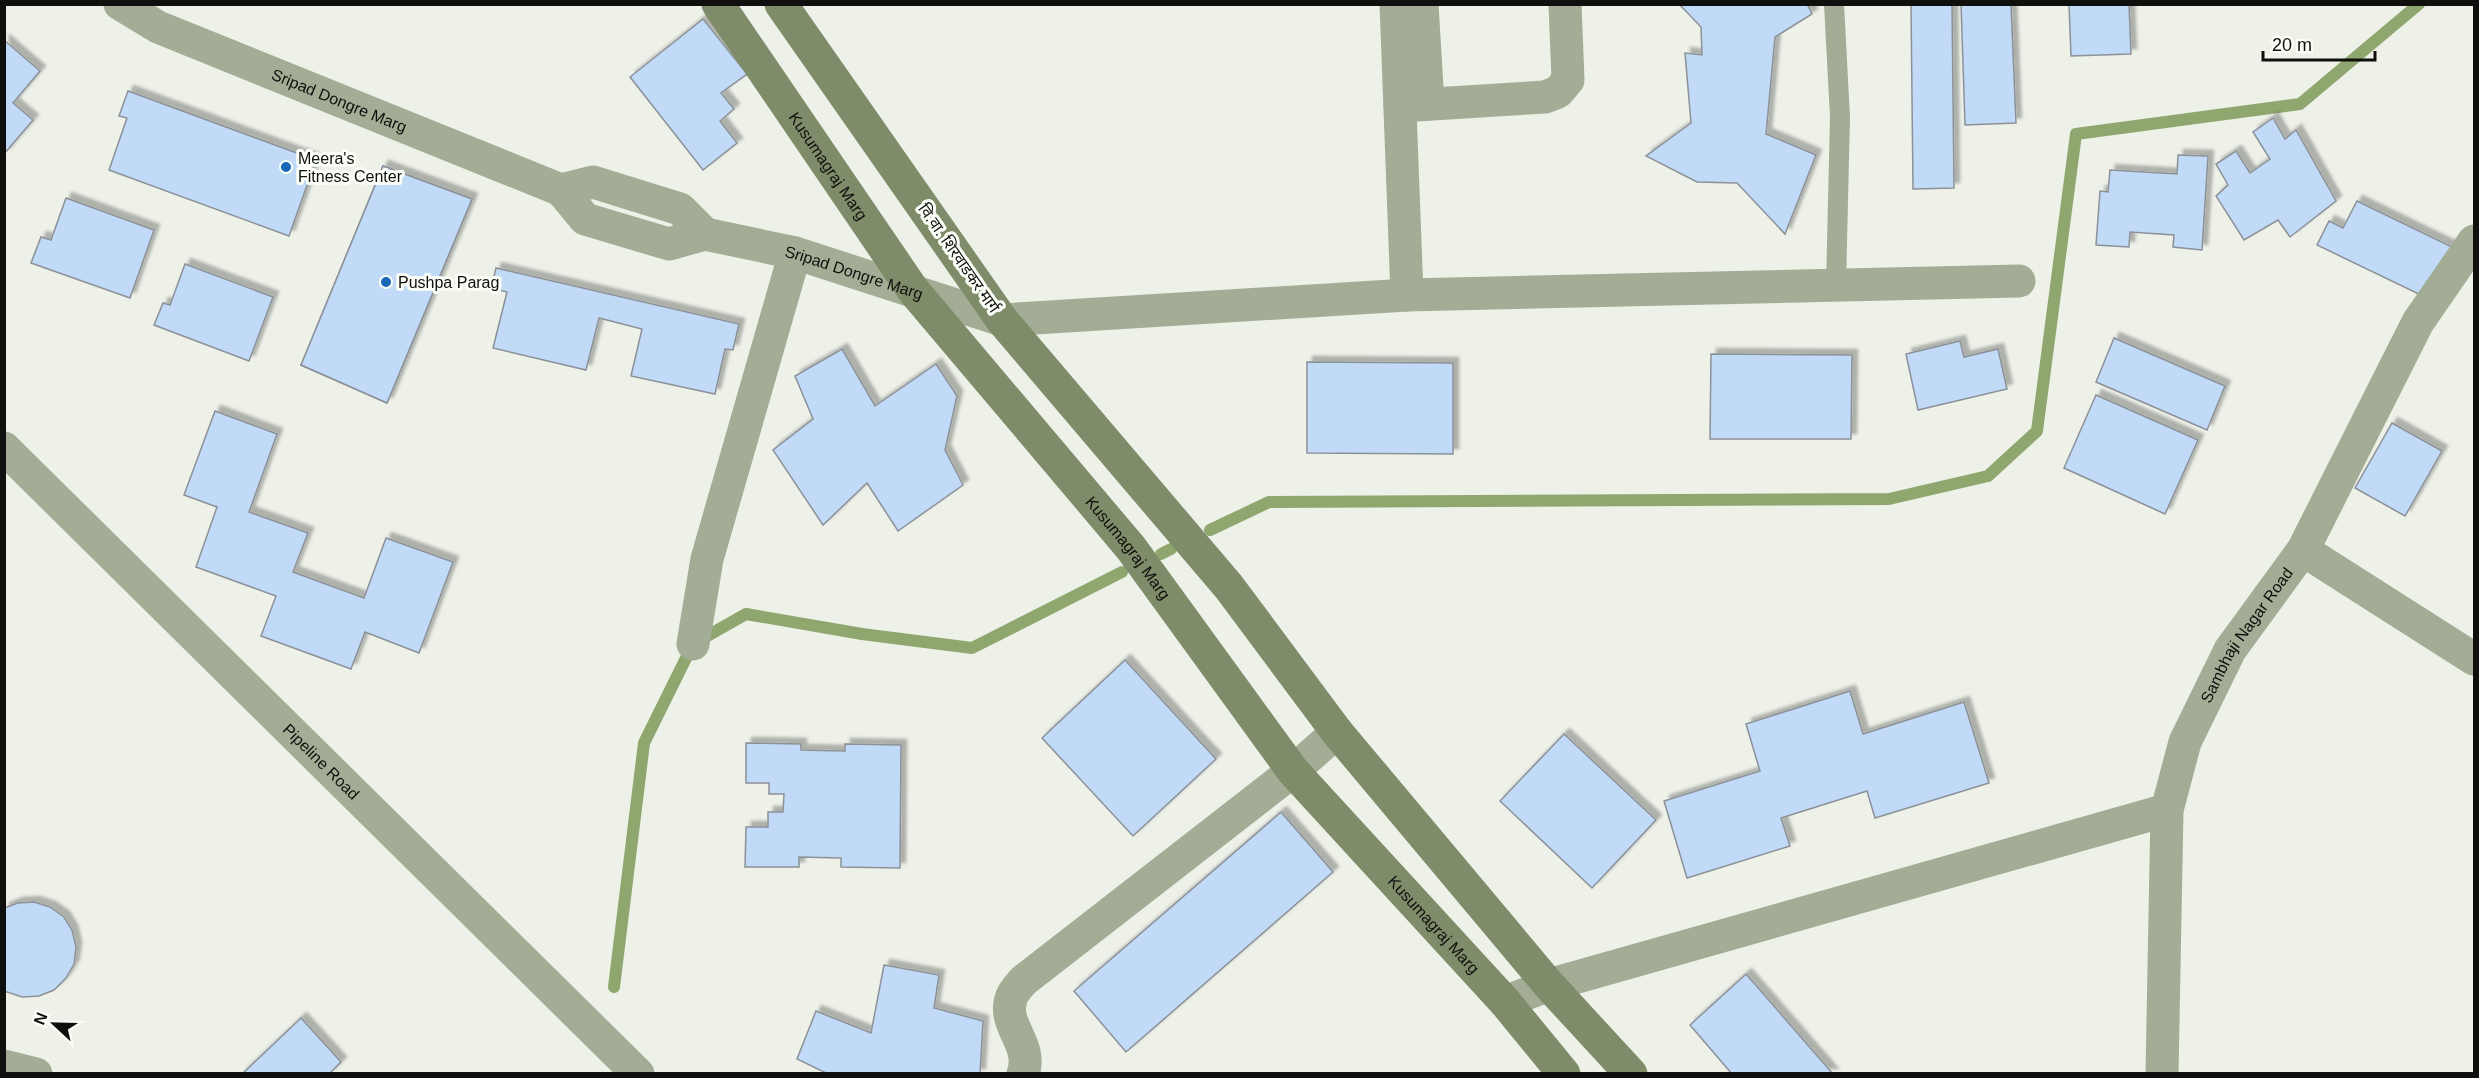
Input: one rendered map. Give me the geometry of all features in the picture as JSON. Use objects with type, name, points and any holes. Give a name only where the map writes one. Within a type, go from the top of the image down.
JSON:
[{"type":"street","name":"Sripad Dongre Marg","points":[[120,4],[158,27],[561,190],[593,182],[680,209],[705,234],[795,253],[1002,320]]},
{"type":"street","name":"Kusumagraj Marg","points":[[718,4],[913,290],[1131,548],[1293,771],[1505,1002],[1564,1074]]},
{"type":"street","name":"वि.वा. शिरवाडकर मार्ग","points":[[781,4],[1002,320],[1155,497],[1229,587],[1337,732]]},
{"type":"street","points":[[1396,4],[1414,105]]},
{"type":"street","points":[[1407,295],[1414,105],[1422,4]]},
{"type":"street","points":[[1414,105],[1545,97],[1557,92],[1568,80],[1565,4]]},
{"type":"street","name":"Sambhaji Nagar Road","points":[[2162,1074],[2167,810],[2185,742],[2230,650],[2303,550],[2418,322],[2475,241]]},
{"type":"street","points":[[693,645],[707,559],[795,253]]},
{"type":"street","points":[[1002,320],[1407,295],[2019,281]]},
{"type":"street","name":"Pipeline Road","points":[[4,448],[638,1074]]},
{"type":"street","points":[[2303,550],[2475,659]]},
{"type":"street","points":[[1023,1074],[1027,1062],[1022,1041],[1010,1019],[1011,997],[1023,981],[1293,771],[1337,732],[1549,985],[1631,1074]]},
{"type":"street","points":[[1505,1002],[1549,985],[2167,810]]},
{"type":"street","points":[[4,1065],[36,1073]]},
{"type":"lane","points":[[1834,4],[1840,117],[1836,285]]},
{"type":"building","points":[[1679,4],[1807,4],[1812,14],[1775,37],[1766,134],[1816,155],[1785,234],[1737,183],[1697,182],[1646,156],[1691,123],[1685,53],[1702,55],[1701,27]]},
{"type":"building","points":[[1952,4],[1954,188],[1913,189],[1911,5]]},
{"type":"building","points":[[1961,4],[2011,4],[2016,123],[1965,125]]},
{"type":"building","points":[[2069,4],[2129,4],[2131,54],[2071,56]]},
{"type":"building","points":[[703,19],[747,74],[721,93],[734,109],[720,121],[737,143],[703,170],[630,77]]},
{"type":"building","points":[[4,40],[40,71],[13,103],[33,120],[4,154]]},
{"type":"building","points":[[128,91],[316,160],[289,236],[109,170],[127,118],[119,116]]},
{"type":"building","points":[[2273,118],[2285,139],[2296,130],[2336,201],[2290,237],[2278,220],[2244,240],[2216,196],[2228,185],[2216,164],[2236,151],[2250,173],[2270,159],[2253,132]]},
{"type":"building","points":[[2178,155],[2208,156],[2202,250],[2173,247],[2174,235],[2130,232],[2129,247],[2096,245],[2100,191],[2108,192],[2110,170],[2177,174]]},
{"type":"building","name":"Pushpa Parag","points":[[383,166],[472,199],[387,403],[301,365]]},
{"type":"building","name":"Pushpa Parag","points":[[383,166],[472,199],[387,403],[301,365]]},
{"type":"building","points":[[66,198],[154,230],[130,298],[31,263],[41,237],[51,240]]},
{"type":"building","points":[[2357,201],[2452,247],[2427,298],[2317,245],[2329,221],[2343,228]]},
{"type":"building","points":[[185,264],[273,297],[249,361],[154,325],[163,303],[170,305]]},
{"type":"building","points":[[496,268],[739,324],[733,350],[725,349],[715,394],[631,376],[642,329],[599,318],[586,370],[493,348],[507,292],[491,288]]},
{"type":"building","points":[[2114,338],[2225,386],[2207,430],[2096,382]]},
{"type":"building","points":[[1960,341],[1964,357],[1998,349],[2007,389],[1918,410],[1906,354]]},
{"type":"building","points":[[842,349],[875,406],[936,364],[957,396],[945,450],[963,485],[898,531],[867,483],[823,525],[773,450],[813,419],[795,376]]},
{"type":"building","points":[[1711,354],[1852,355],[1851,439],[1710,439]]},
{"type":"building","points":[[1307,362],[1453,363],[1453,454],[1307,453]]},
{"type":"building","points":[[2096,395],[2198,440],[2165,514],[2064,468]]},
{"type":"building","points":[[215,411],[277,434],[249,512],[308,533],[293,572],[364,598],[386,538],[453,562],[419,653],[365,632],[351,669],[261,636],[276,596],[196,567],[217,507],[184,495]]},
{"type":"building","points":[[2392,423],[2442,451],[2405,516],[2355,488]]},
{"type":"building","points":[[1125,660],[1216,759],[1133,836],[1042,738]]},
{"type":"building","points":[[1850,691],[1863,734],[1964,702],[1989,783],[1875,818],[1867,791],[1781,818],[1790,846],[1687,878],[1664,801],[1760,771],[1746,724]]},
{"type":"building","points":[[1564,734],[1656,820],[1592,888],[1500,801]]},
{"type":"building","points":[[746,743],[801,744],[801,750],[845,751],[845,744],[901,745],[900,868],[841,867],[841,858],[799,857],[799,867],[745,867],[746,827],[768,827],[768,812],[783,812],[784,794],[769,794],[769,783],[746,783]]},
{"type":"building","points":[[1281,812],[1333,872],[1126,1052],[1074,991]]},
{"type":"building","points":[[34,902],[50,907],[64,917],[72,930],[76,947],[74,964],[66,978],[54,990],[39,996],[22,997],[4,991],[4,908],[18,903]]},
{"type":"building","points":[[884,965],[939,975],[934,1008],[983,1021],[980,1074],[828,1074],[797,1059],[816,1011],[871,1033]]},
{"type":"building","points":[[1746,974],[1833,1074],[1732,1074],[1690,1025]]},
{"type":"building","points":[[301,1018],[341,1062],[329,1074],[242,1074]]},
{"type":"waterway","points":[[1210,530],[1269,502],[1889,499],[1988,476],[2037,431],[2076,134],[2300,104],[2419,4]]},
{"type":"waterway","points":[[1161,554],[1171,549]]},
{"type":"waterway","points":[[614,987],[644,743],[693,644],[746,614],[862,634],[972,648],[1122,572]]},
{"type":"place","name":"Meera's Fitness Center","points":[[286,167]]},
{"type":"place","name":"Pushpa Parag","points":[[386,282]]}]
